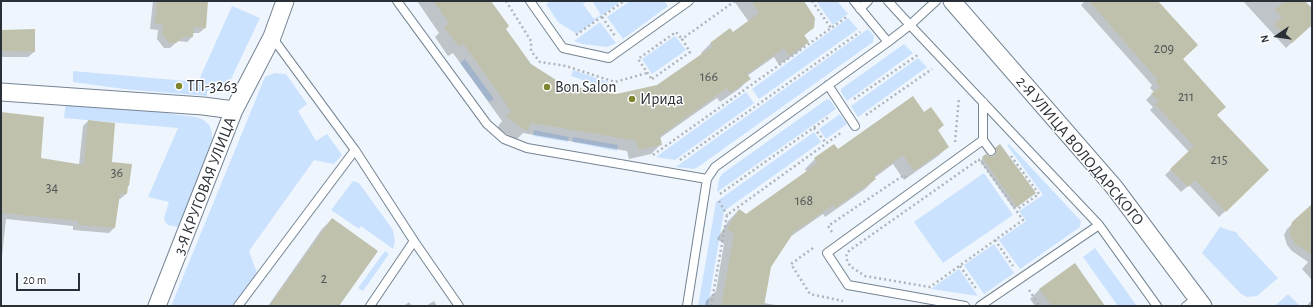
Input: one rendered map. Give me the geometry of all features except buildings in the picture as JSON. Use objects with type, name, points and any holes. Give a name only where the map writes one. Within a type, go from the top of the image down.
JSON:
[{"type":"street","name":"3-Я КРУГОВАЯ УЛИЦА","points":[[157,306],[234,110],[272,37],[285,1]]},
{"type":"street","name":"2-Я УЛИЦА ВОЛОДАРСКОГО","points":[[952,1],[1114,187],[1196,303]]},
{"type":"street","points":[[1,92],[203,106],[234,110]]},
{"type":"lane","points":[[397,1],[487,124],[504,139],[527,148],[707,179]]},
{"type":"lane","points":[[530,1],[563,48],[609,58],[689,1]]},
{"type":"lane","points":[[854,1],[888,42]]},
{"type":"lane","points":[[860,9],[868,1]]},
{"type":"lane","points":[[888,1],[1098,225],[1157,306]]},
{"type":"lane","points":[[687,306],[707,179],[715,167],[898,35],[936,1]]},
{"type":"lane","points":[[272,37],[355,150],[414,242],[459,306]]},
{"type":"lane","points":[[828,85],[855,125]]},
{"type":"lane","points":[[982,102],[983,140],[991,151]]},
{"type":"lane","points":[[965,306],[848,285],[827,253],[983,140]]},
{"type":"lane","points":[[238,306],[355,150]]},
{"type":"lane","points":[[983,304],[1098,225]]},
{"type":"lane","points":[[370,306],[414,242]]},
{"type":"path","points":[[572,38],[624,1]]},
{"type":"path","points":[[682,40],[735,1]]},
{"type":"path","points":[[812,1],[831,28]]},
{"type":"path","points":[[655,159],[649,158],[852,14]]},
{"type":"path","points":[[602,17],[619,41]]},
{"type":"path","points":[[675,163],[863,30]]},
{"type":"path","points":[[676,32],[682,40],[690,52],[652,79],[638,59],[676,32]]},
{"type":"path","points":[[898,35],[923,59]]},
{"type":"path","points":[[716,197],[919,54]]},
{"type":"path","points":[[928,64],[938,74]]},
{"type":"path","points":[[711,306],[727,215],[826,143],[855,125],[932,68]]},
{"type":"path","points":[[955,144],[959,96]]},
{"type":"path","points":[[814,128],[826,143]]},
{"type":"path","points":[[1007,150],[1039,194],[1016,210]]},
{"type":"path","points":[[978,160],[980,160],[1023,220],[995,240],[930,287],[865,276],[850,266],[846,258],[847,253],[850,250],[978,160]]},
{"type":"path","points":[[833,234],[828,226],[904,175],[910,182]]},
{"type":"path","points":[[995,240],[1017,271]]},
{"type":"path","points":[[815,247],[791,264],[810,294],[844,301]]},
{"type":"path","points":[[960,266],[983,304]]},
{"type":"path","points":[[1027,288],[1039,305],[1038,306]]},
{"type":"shaded area","points":[[551,1],[587,1],[583,4],[594,19],[601,15],[592,1],[621,1],[577,34],[558,22],[546,4]]},
{"type":"shaded area","points":[[630,1],[664,1],[668,6],[623,39],[607,17]]},
{"type":"shaded area","points":[[816,1],[837,1],[848,14],[833,25]]},
{"type":"shaded area","points":[[232,6],[260,18],[231,79],[218,89],[207,91],[207,96],[124,89],[73,82],[73,71],[198,82]]},
{"type":"shaded area","points":[[848,18],[858,29],[759,99],[752,89]]},
{"type":"shaded area","points":[[600,22],[616,43],[607,47],[582,44],[574,41]]},
{"type":"shaded area","points":[[868,29],[874,36],[873,42],[698,167],[694,169],[676,167]]},
{"type":"shaded area","points":[[675,36],[686,50],[652,74],[642,59]]},
{"type":"shaded area","points":[[904,44],[913,53],[847,101],[841,92],[841,89]]},
{"type":"shaded area","points":[[918,58],[927,67],[858,117],[851,106]]},
{"type":"shaded area","points":[[465,59],[494,99],[489,102],[460,63]]},
{"type":"shaded area","points":[[573,70],[608,82],[606,88],[571,76]]},
{"type":"shaded area","points":[[275,73],[286,74],[307,104],[298,111],[316,141],[327,134],[342,155],[333,164],[314,160],[249,251],[257,273],[233,306],[171,306],[265,77]]},
{"type":"shaded area","points":[[746,92],[754,103],[675,160],[656,157]]},
{"type":"shaded area","points":[[827,99],[830,100],[836,109],[717,192],[719,179],[722,174]]},
{"type":"shaded area","points":[[66,100],[196,117],[202,119],[210,126],[212,141],[178,227],[168,225],[165,222],[164,218],[169,202],[148,197],[178,128],[64,118]]},
{"type":"shaded area","points":[[840,114],[847,124],[826,139],[819,129]]},
{"type":"shaded area","points":[[534,130],[569,137],[568,142],[533,136]]},
{"type":"shaded area","points":[[814,132],[821,142],[724,211],[708,306],[698,306],[716,202]]},
{"type":"shaded area","points":[[573,137],[618,145],[617,151],[572,142]]},
{"type":"shaded area","points":[[1009,144],[1081,221],[1080,227],[1020,269],[999,240],[1026,221],[1019,211],[1043,195],[1007,145]]},
{"type":"shaded area","points":[[984,173],[1013,215],[943,263],[914,222]]},
{"type":"shaded area","points":[[353,181],[359,183],[393,230],[395,242],[393,249],[361,226],[359,229],[331,210]]},
{"type":"shaded area","points":[[1220,227],[1238,233],[1237,234],[1278,278],[1257,296],[1247,297],[1241,294],[1202,253]]},
{"type":"shaded area","points":[[994,244],[1014,273],[984,294],[964,265]]},
{"type":"shaded area","points":[[1095,248],[1137,306],[1118,306],[1083,257]]},
{"type":"shaded area","points":[[385,251],[389,254],[363,291],[358,288]]},
{"type":"shaded area","points":[[959,269],[978,296],[931,289]]},
{"type":"shaded area","points":[[1288,294],[1300,306],[1275,306]]},
{"type":"place","name":"ТП-3263","points":[[179,86]]},
{"type":"place","name":"Bon Salon","points":[[547,87]]},
{"type":"place","name":"Ирида","points":[[632,99]]}]
